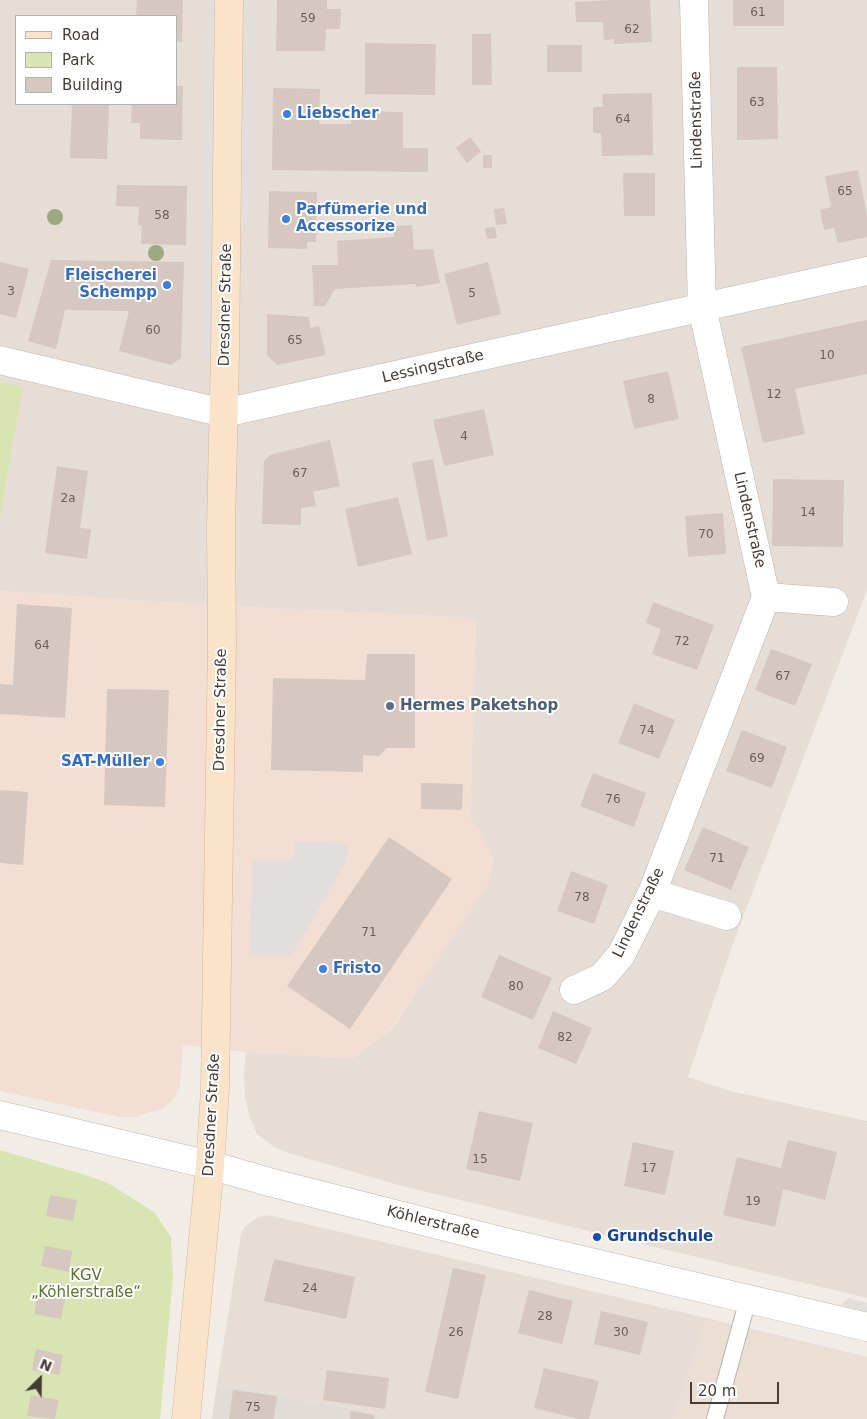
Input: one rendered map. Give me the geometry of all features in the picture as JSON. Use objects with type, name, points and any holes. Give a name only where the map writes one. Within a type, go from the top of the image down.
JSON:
[{"type":"main road","name":"Dresdner Straße","points":[[186,1419],[210,1165],[215,1071],[229,0]]},
{"type":"street","name":"Lindenstraße","points":[[574,990],[602,978],[621,955],[652,893],[766,597],[702,307],[694,0]]},
{"type":"street","name":"Lessingstraße","points":[[0,360],[224,413],[867,271]]},
{"type":"street","points":[[766,597],[834,602]]},
{"type":"street","points":[[652,893],[727,916]]},
{"type":"street","name":"Köhlerstraße","points":[[0,1115],[210,1165],[269,1182],[501,1241],[867,1327]]},
{"type":"lane","points":[[715,1419],[748,1299]]},
{"type":"shaded area","points":[[0,0],[867,0],[867,590],[731,949],[688,1077],[730,1091],[867,1121],[867,1298],[402,1186],[292,1154],[274,1147],[257,1134],[250,1118],[245,1097],[246,1052],[353,1058],[393,1028],[414,995],[483,835],[470,819],[476,618],[202,605],[0,591],[0,519],[23,387],[0,381]]},
{"type":"shaded area","points":[[207,0],[217,0],[211,362],[201,354]]},
{"type":"shaded area","points":[[244,0],[254,0],[250,227],[240,235]]},
{"type":"shaded area","points":[[0,591],[202,605],[476,618],[470,819],[483,835],[494,860],[488,884],[392,1028],[353,1058],[246,1052],[183,1045],[180,1086],[174,1099],[162,1109],[134,1117],[119,1117],[0,1091]]},
{"type":"shaded area","points":[[295,842],[348,843],[347,859],[292,955],[249,955],[253,860],[293,860]]},
{"type":"shaded area","points":[[268,1215],[867,1357],[867,1419],[380,1419],[380,1414],[217,1384],[241,1234],[245,1226],[257,1218]]},
{"type":"shaded area","points":[[849,1298],[867,1303],[867,1312],[840,1305]]},
{"type":"shaded area","points":[[706,1318],[867,1357],[867,1419],[672,1419]]},
{"type":"shaded area","points":[[217,1384],[380,1414],[380,1419],[212,1419]]},
{"type":"green space","points":[[0,381],[23,387],[0,519]]},
{"type":"green space","name":"KGV „Köhlerstraße“","points":[[0,1150],[108,1183],[154,1212],[171,1237],[173,1278],[160,1419],[0,1419]]},
{"type":"building","points":[[137,0],[183,0],[182,42],[178,41],[178,15],[136,15]]},
{"type":"building","points":[[277,0],[327,0],[327,9],[341,9],[340,29],[326,29],[325,51],[276,51]]},
{"type":"building","points":[[650,0],[652,42],[614,44],[614,39],[604,40],[603,22],[576,22],[575,2]]},
{"type":"building","points":[[733,0],[784,0],[784,26],[733,26]]},
{"type":"building","points":[[472,34],[491,34],[492,85],[472,85]]},
{"type":"building","points":[[365,43],[436,44],[435,95],[365,94]]},
{"type":"building","points":[[547,45],[582,45],[582,72],[547,72]]},
{"type":"building","points":[[737,67],[777,67],[778,139],[737,140]]},
{"type":"building","points":[[178,86],[183,86],[182,140],[140,139],[140,123],[131,123],[132,105],[178,105]]},
{"type":"building","points":[[273,88],[320,89],[319,124],[351,124],[351,111],[403,112],[403,148],[428,148],[428,172],[272,170]]},
{"type":"building","points":[[652,93],[653,155],[602,156],[601,133],[593,133],[593,107],[603,107],[602,94]]},
{"type":"building","points":[[72,105],[109,105],[107,159],[70,158]]},
{"type":"building","points":[[470,137],[481,151],[467,163],[456,148]]},
{"type":"building","points":[[483,155],[492,155],[492,168],[483,168]]},
{"type":"building","points":[[858,170],[867,215],[867,237],[838,243],[834,228],[824,230],[820,210],[831,207],[825,176]]},
{"type":"building","points":[[623,173],[655,173],[655,216],[624,216]]},
{"type":"building","points":[[117,185],[187,186],[186,245],[141,244],[142,226],[138,225],[139,207],[116,206]]},
{"type":"building","points":[[269,191],[317,192],[316,242],[307,242],[307,249],[268,248]]},
{"type":"building","points":[[504,208],[507,224],[496,225],[494,209]]},
{"type":"building","points":[[412,225],[414,250],[433,249],[440,283],[416,287],[416,284],[335,289],[325,306],[314,306],[312,265],[338,265],[337,241],[394,237],[393,226]]},
{"type":"building","points":[[495,227],[497,238],[487,239],[485,228]]},
{"type":"building","points":[[51,260],[184,262],[181,358],[171,365],[119,351],[129,311],[65,310],[56,349],[28,341]]},
{"type":"building","points":[[0,262],[29,269],[16,318],[0,314]]},
{"type":"building","points":[[488,262],[501,314],[457,325],[444,274]]},
{"type":"building","points":[[267,314],[309,317],[310,328],[319,326],[326,355],[277,365],[267,355]]},
{"type":"building","points":[[867,320],[867,374],[795,389],[805,434],[763,443],[741,347]]},
{"type":"building","points":[[668,371],[679,419],[634,429],[623,381]]},
{"type":"building","points":[[484,409],[494,455],[444,466],[433,420]]},
{"type":"building","points":[[330,440],[340,486],[313,492],[316,506],[301,508],[301,525],[262,524],[264,461],[270,455]]},
{"type":"building","points":[[433,459],[448,536],[427,541],[412,463]]},
{"type":"building","points":[[57,466],[88,471],[80,528],[91,529],[87,559],[45,553]]},
{"type":"building","points":[[773,479],[844,480],[843,547],[772,546]]},
{"type":"building","points":[[398,497],[412,554],[358,567],[345,509]]},
{"type":"building","points":[[723,513],[726,554],[688,557],[685,516]]},
{"type":"building","points":[[653,602],[714,625],[697,670],[652,654],[661,629],[646,623]]},
{"type":"building","points":[[17,604],[72,608],[65,718],[0,714],[0,684],[13,685]]},
{"type":"building","points":[[771,649],[812,664],[795,706],[755,690]]},
{"type":"building","points":[[367,654],[415,654],[415,748],[387,748],[379,756],[363,755],[363,772],[271,770],[273,678],[365,680]]},
{"type":"building","points":[[107,689],[169,690],[165,807],[104,805]]},
{"type":"building","points":[[634,703],[675,720],[659,759],[618,743]]},
{"type":"building","points":[[742,730],[787,747],[772,788],[726,771]]},
{"type":"building","points":[[593,773],[646,793],[634,827],[580,806]]},
{"type":"building","points":[[421,783],[463,784],[462,810],[421,809]]},
{"type":"building","points":[[0,790],[28,792],[23,865],[0,863]]},
{"type":"building","points":[[703,827],[749,847],[731,890],[684,870]]},
{"type":"building","points":[[389,837],[452,879],[350,1029],[287,986]]},
{"type":"building","points":[[571,871],[608,885],[594,924],[557,911]]},
{"type":"building","points":[[499,955],[552,978],[533,1020],[481,997]]},
{"type":"building","points":[[553,1011],[592,1028],[576,1064],[538,1048]]},
{"type":"building","points":[[479,1111],[533,1123],[520,1181],[466,1169]]},
{"type":"building","points":[[788,1140],[837,1152],[825,1200],[783,1189],[775,1227],[723,1215],[737,1157],[781,1168]]},
{"type":"building","points":[[633,1142],[674,1151],[665,1195],[624,1186]]},
{"type":"building","points":[[50,1195],[77,1200],[73,1221],[46,1216]]},
{"type":"building","points":[[45,1246],[72,1251],[69,1272],[41,1266]]},
{"type":"building","points":[[274,1259],[355,1277],[346,1319],[264,1301]]},
{"type":"building","points":[[453,1268],[486,1275],[458,1399],[425,1392]]},
{"type":"building","points":[[529,1290],[573,1301],[562,1344],[518,1333]]},
{"type":"building","points":[[38,1293],[65,1299],[61,1319],[34,1314]]},
{"type":"building","points":[[601,1311],[648,1322],[640,1355],[594,1344]]},
{"type":"building","points":[[36,1349],[63,1355],[59,1375],[32,1370]]},
{"type":"building","points":[[544,1368],[599,1381],[589,1419],[578,1419],[534,1408]]},
{"type":"building","points":[[327,1370],[389,1378],[385,1409],[323,1400]]},
{"type":"building","points":[[233,1390],[277,1396],[274,1419],[229,1419]]},
{"type":"building","points":[[31,1395],[59,1400],[55,1419],[27,1416]]},
{"type":"building","points":[[351,1411],[374,1415],[374,1419],[350,1419]]},
{"type":"place","name":"Liebscher","points":[[287,114]]},
{"type":"place","name":"Parfümerie und Accessorize","points":[[286,219]]},
{"type":"place","name":"Fleischerei Schempp","points":[[167,285]]},
{"type":"place","name":"Hermes Paketshop","points":[[390,706]]},
{"type":"place","name":"SAT-Müller","points":[[160,762]]},
{"type":"place","name":"Fristo","points":[[323,969]]},
{"type":"place","name":"Grundschule","points":[[597,1237]]}]
